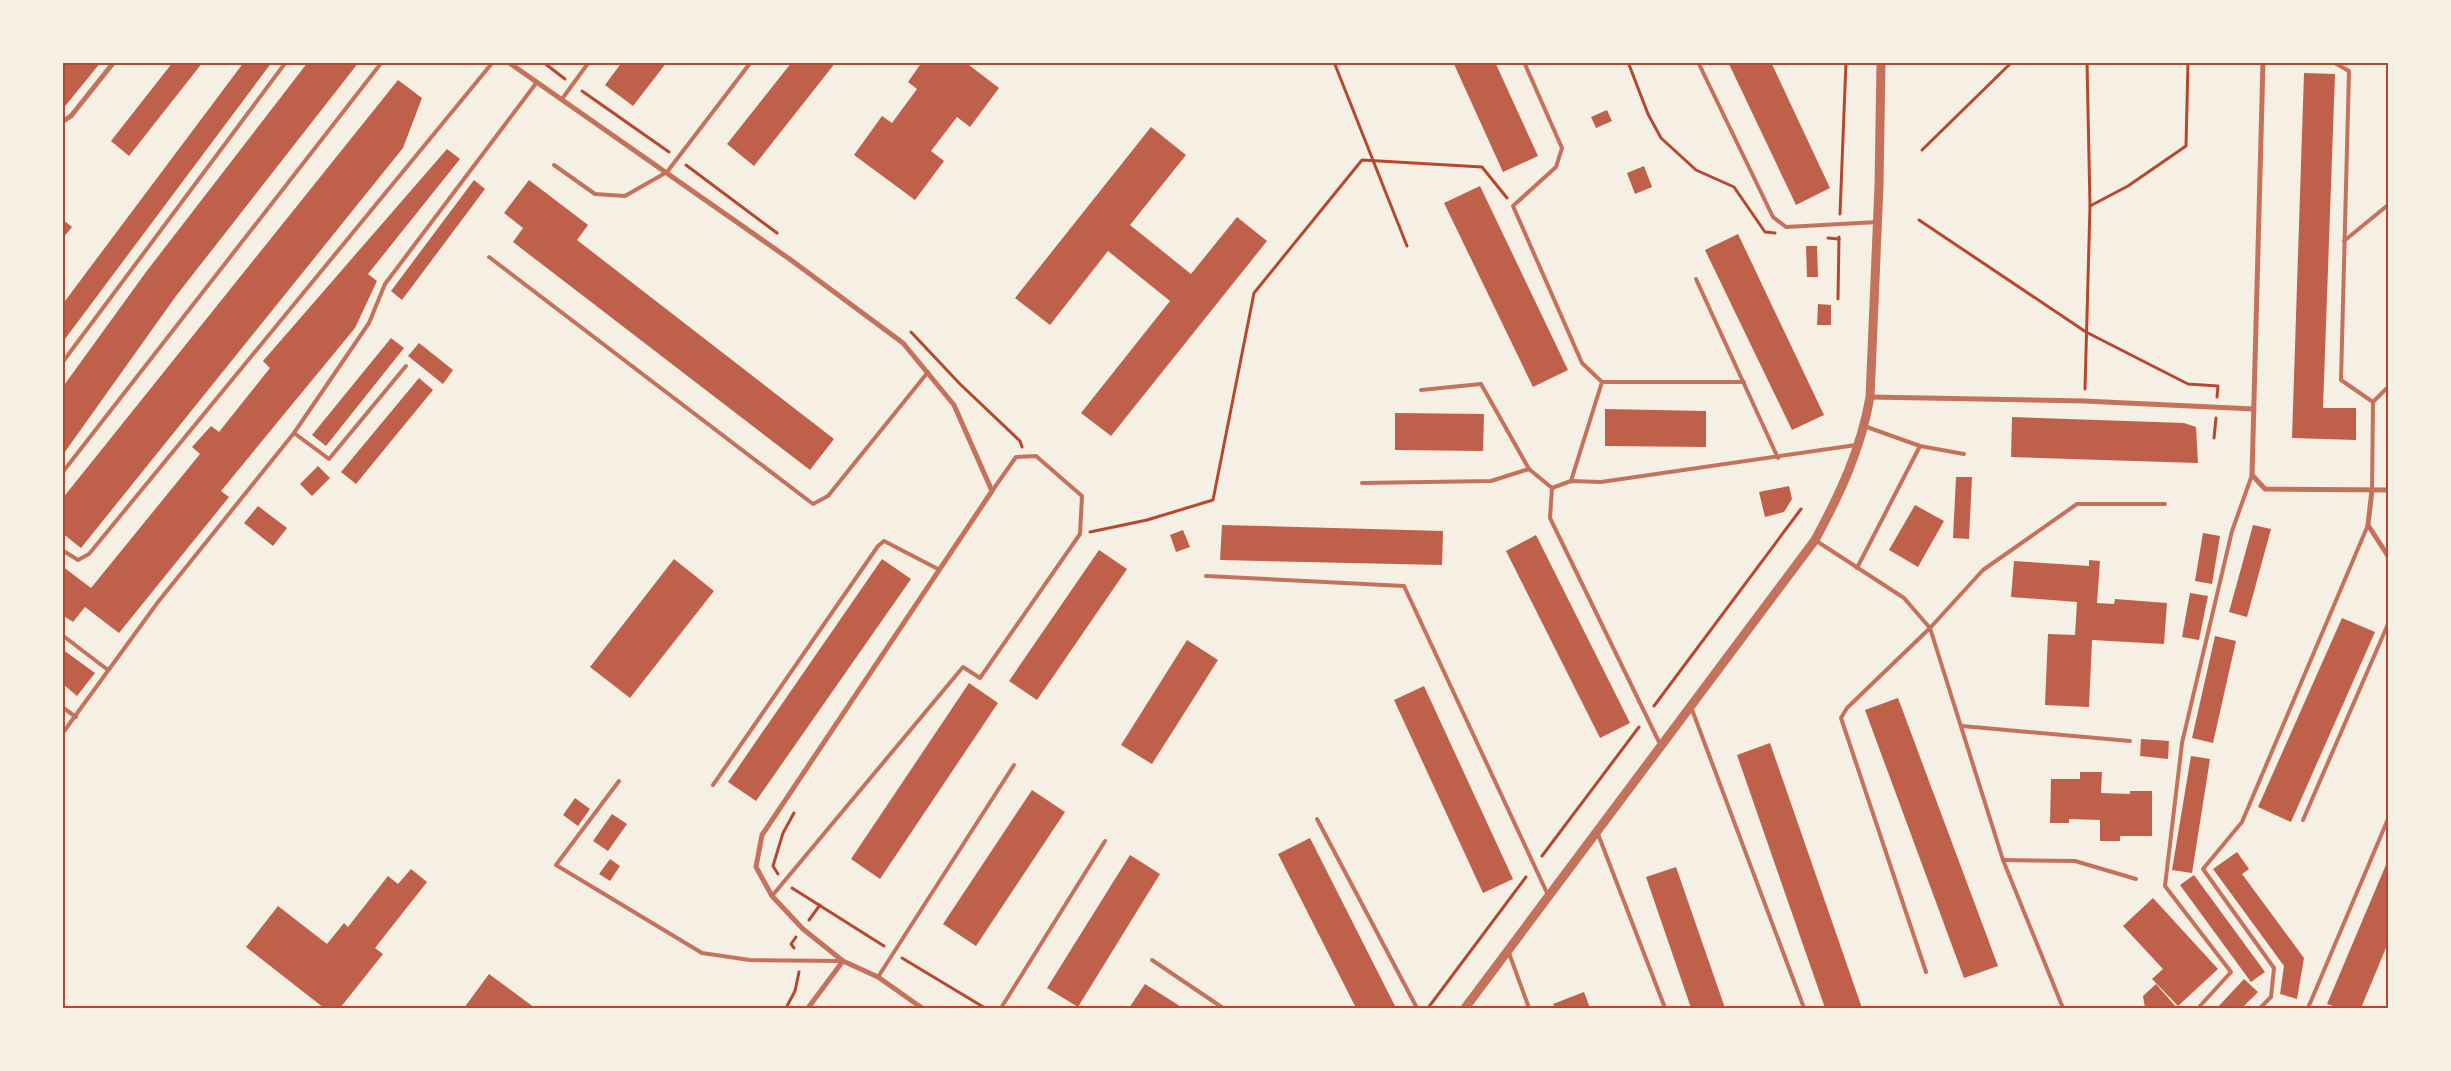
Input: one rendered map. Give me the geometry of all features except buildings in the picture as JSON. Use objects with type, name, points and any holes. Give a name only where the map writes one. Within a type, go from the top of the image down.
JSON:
[{"type":"street","points":[[62,122],[72,116],[114,62]]},
{"type":"street","points":[[508,62],[791,260],[903,343],[954,405],[992,491],[762,834],[756,867],[772,896],[803,929],[843,961],[878,977],[922,1008]]},
{"type":"street","points":[[1465,1008],[1814,540],[1841,492],[1864,426],[1870,397],[1872,312],[1878,222],[1881,62]]},
{"type":"street","points":[[2263,62],[2252,475],[2265,489],[2388,490]]},
{"type":"street","points":[[1870,397],[2084,401],[2254,409]]},
{"type":"street","points":[[2372,490],[2368,525],[2388,556]]},
{"type":"street","points":[[808,1008],[843,961]]},
{"type":"lane","points":[[62,364],[286,62]]},
{"type":"lane","points":[[62,473],[382,62]]},
{"type":"lane","points":[[62,550],[78,560],[89,554],[493,62]]},
{"type":"lane","points":[[562,98],[589,62]]},
{"type":"lane","points":[[554,165],[595,194],[625,196],[667,172],[751,62]]},
{"type":"lane","points":[[1524,62],[1562,148],[1556,167],[1513,206],[1582,363],[1602,382],[1744,382]]},
{"type":"lane","points":[[1698,62],[1772,217],[1786,227],[1878,222]]},
{"type":"lane","points":[[2333,62],[2349,72],[2341,380],[2373,402]]},
{"type":"lane","points":[[62,734],[158,602],[294,433],[369,323],[385,284],[538,82]]},
{"type":"lane","points":[[2344,242],[2388,205]]},
{"type":"lane","points":[[489,257],[813,504],[828,496],[928,372]]},
{"type":"lane","points":[[1696,279],[1778,458]]},
{"type":"lane","points":[[294,433],[329,459],[406,366]]},
{"type":"lane","points":[[1571,481],[1602,382]]},
{"type":"lane","points":[[1421,390],[1481,384],[1529,469],[1552,488]]},
{"type":"lane","points":[[2372,490],[2373,402],[2388,387]]},
{"type":"lane","points":[[1864,426],[1920,446],[1964,454]]},
{"type":"lane","points":[[1552,488],[1571,481],[1602,482],[1858,445]]},
{"type":"lane","points":[[1857,568],[1920,446]]},
{"type":"lane","points":[[772,896],[963,668],[980,678],[1080,534],[1082,496],[1036,456],[1016,457],[992,491]]},
{"type":"lane","points":[[1362,483],[1491,482],[1529,469]]},
{"type":"lane","points":[[2200,1006],[2231,972],[2165,886],[2182,743],[2232,531],[2252,475]]},
{"type":"lane","points":[[1552,488],[1550,518],[1661,746]]},
{"type":"lane","points":[[1926,972],[1841,718],[1846,708],[1930,628],[1983,570],[2077,504],[2165,504]]},
{"type":"lane","points":[[2260,1008],[2271,997],[2274,968],[2203,869],[2242,822],[2368,525]]},
{"type":"lane","points":[[1814,540],[1904,598],[1930,628],[2003,860],[2063,1008]]},
{"type":"lane","points":[[714,785],[878,546],[884,541],[938,569]]},
{"type":"lane","points":[[1206,576],[1404,586],[1549,897]]},
{"type":"lane","points":[[2303,820],[2388,624]]},
{"type":"lane","points":[[62,635],[108,670]]},
{"type":"lane","points":[[62,707],[76,717]]},
{"type":"lane","points":[[1691,707],[1804,1008]]},
{"type":"lane","points":[[1962,726],[2130,741]]},
{"type":"lane","points":[[878,977],[1014,765]]},
{"type":"lane","points":[[619,781],[556,865],[702,953],[750,960],[843,961]]},
{"type":"lane","points":[[1317,819],[1417,1008]]},
{"type":"lane","points":[[2308,1008],[2388,819]]},
{"type":"lane","points":[[1597,832],[1665,1008]]},
{"type":"lane","points":[[1001,1008],[1105,841]]},
{"type":"lane","points":[[2003,860],[2075,861],[2136,879]]},
{"type":"lane","points":[[1508,951],[1529,1008]]},
{"type":"lane","points":[[1152,960],[1223,1008]]},
{"type":"path","points":[[1334,62],[1407,246]]},
{"type":"path","points":[[1628,62],[1648,114],[1661,138],[1696,170],[1734,186],[1765,232],[1783,234]]},
{"type":"path","points":[[1838,299],[1846,62]]},
{"type":"path","points":[[1922,150],[2012,62]]},
{"type":"path","points":[[2084,401],[2090,206],[2088,62]]},
{"type":"path","points":[[2090,206],[2128,186],[2186,146],[2188,62]]},
{"type":"path","points":[[1080,534],[1147,520],[1213,500],[1254,293],[1362,160],[1482,167],[1513,206]]},
{"type":"path","points":[[1919,220],[2086,332],[2188,384],[2218,386],[2214,438]]},
{"type":"path","points":[[1820,237],[1839,239]]},
{"type":"path","points":[[1428,1008],[1801,510]]}]
